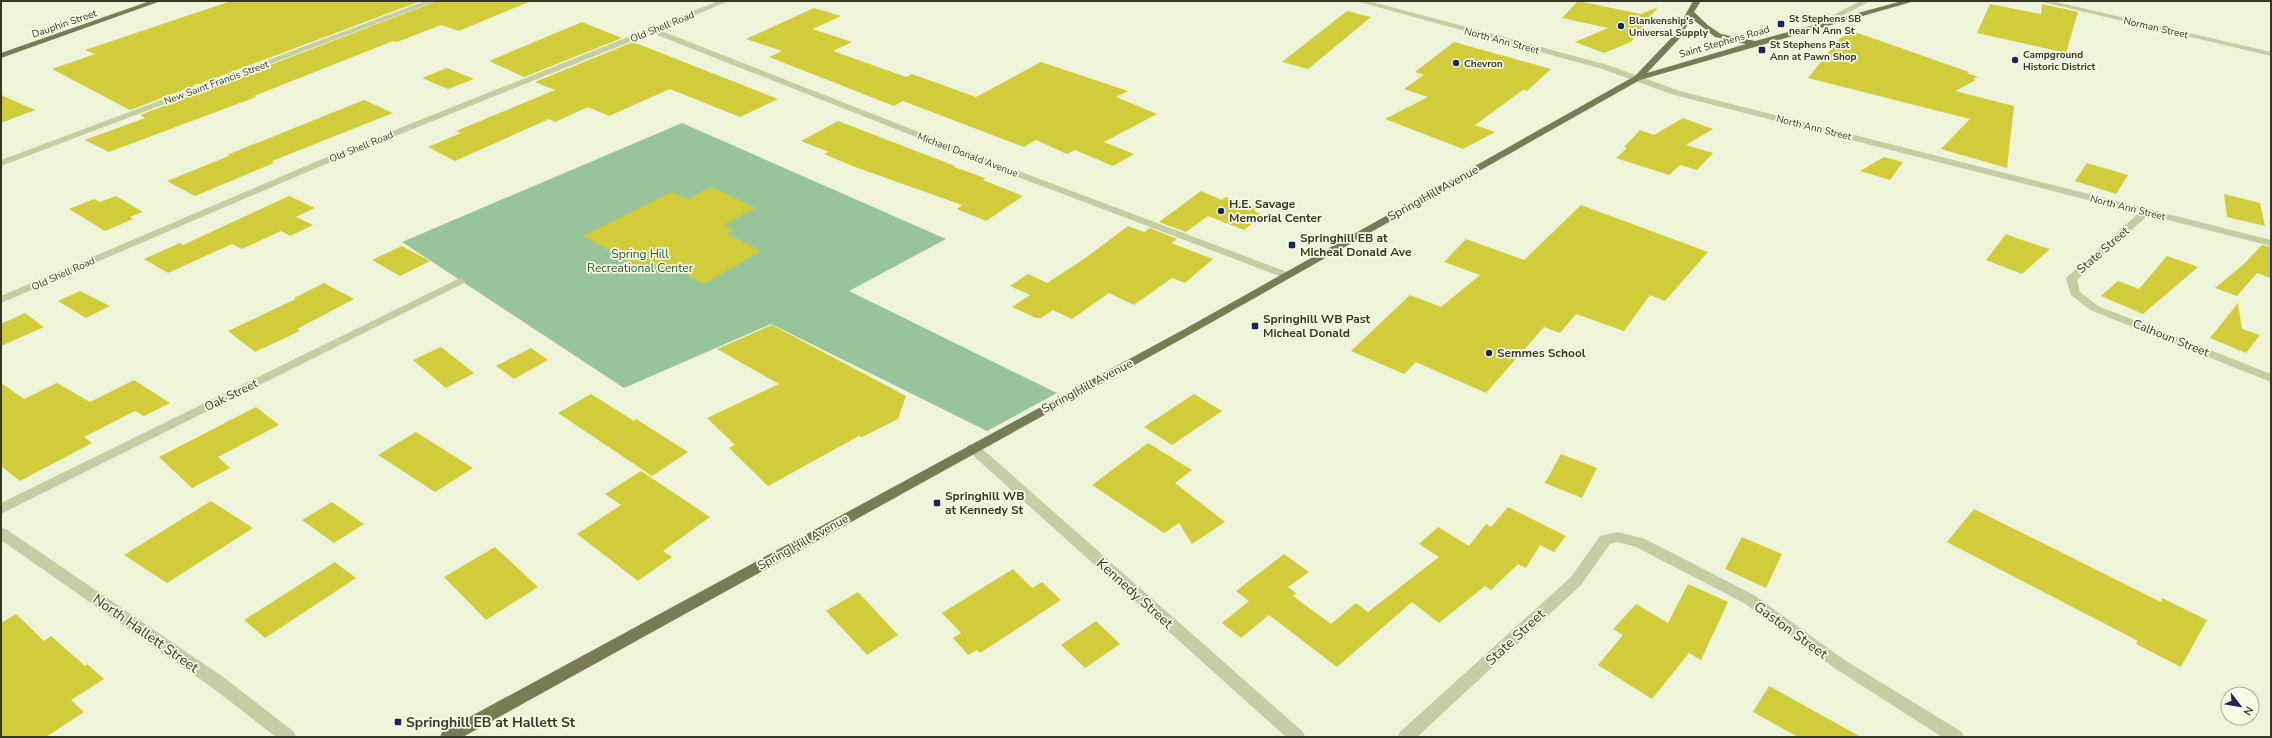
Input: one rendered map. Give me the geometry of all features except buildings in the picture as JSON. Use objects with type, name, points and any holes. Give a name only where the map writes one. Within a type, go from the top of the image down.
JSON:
[{"type":"main road","name":"Dauphin Street","points":[[1,56],[157,1]]},
{"type":"main road","name":"Spring Hill Avenue","points":[[448,737],[1194,328],[1638,78],[1677,36],[1697,1]]},
{"type":"main road","name":"Saint Stephens Road","points":[[1638,78],[1757,42],[1911,1]]},
{"type":"main road","points":[[1692,12],[1710,33],[1723,38],[1757,42]]},
{"type":"street","name":"New Saint Francis Street","points":[[1,162],[432,1]]},
{"type":"street","name":"Old Shell Road","points":[[1,300],[318,164],[725,1]]},
{"type":"street","name":"North Ann Street","points":[[1360,1],[1638,78],[1677,93],[2146,212],[2271,242]]},
{"type":"street","points":[[1818,25],[1866,1]]},
{"type":"street","name":"Norman Street","points":[[2042,1],[2271,54]]},
{"type":"street","name":"Michael Donald Avenue","points":[[651,30],[1000,167],[1286,276]]},
{"type":"street","name":"State Street","points":[[2075,293],[2070,279],[2146,212]]},
{"type":"street","name":"Oak Street","points":[[1,509],[460,281]]},
{"type":"street","name":"Calhoun Street","points":[[2075,293],[2094,308],[2271,378]]},
{"type":"street","name":"Kennedy Street","points":[[973,448],[1297,737]]},
{"type":"street","name":"North Hallett Street","points":[[1,533],[220,684],[288,737]]},
{"type":"street","name":"State Street","points":[[1406,737],[1576,581],[1605,540],[1618,537]]},
{"type":"street","name":"Gaston Street","points":[[1618,537],[1640,543],[1749,599],[1841,665],[1956,737]]},
{"type":"green space","name":"Spring Hill Recreational Center","points":[[682,123],[946,239],[849,291],[1057,393],[987,431],[771,324],[624,388],[402,242]]},
{"type":"place","name":"St Stephens SB near N Ann St","points":[[1781,24]]},
{"type":"place","name":"Blankenship's Universal Supply","points":[[1621,26]]},
{"type":"place","name":"St Stephens Past Ann at Pawn Shop","points":[[1762,50]]},
{"type":"place","name":"Campground Historic District","points":[[2015,60]]},
{"type":"place","name":"Chevron","points":[[1456,63]]},
{"type":"place","name":"H.E. Savage Memorial Center","points":[[1221,211]]},
{"type":"place","name":"Springhill EB at Micheal Donald Ave","points":[[1292,245]]},
{"type":"place","name":"Springhill WB Past Micheal Donald","points":[[1255,326]]},
{"type":"place","name":"Semmes School","points":[[1489,353]]},
{"type":"place","name":"Springhill WB at Kennedy St","points":[[937,503]]},
{"type":"place","name":"Springhill EB at Hallett St","points":[[398,722]]}]
